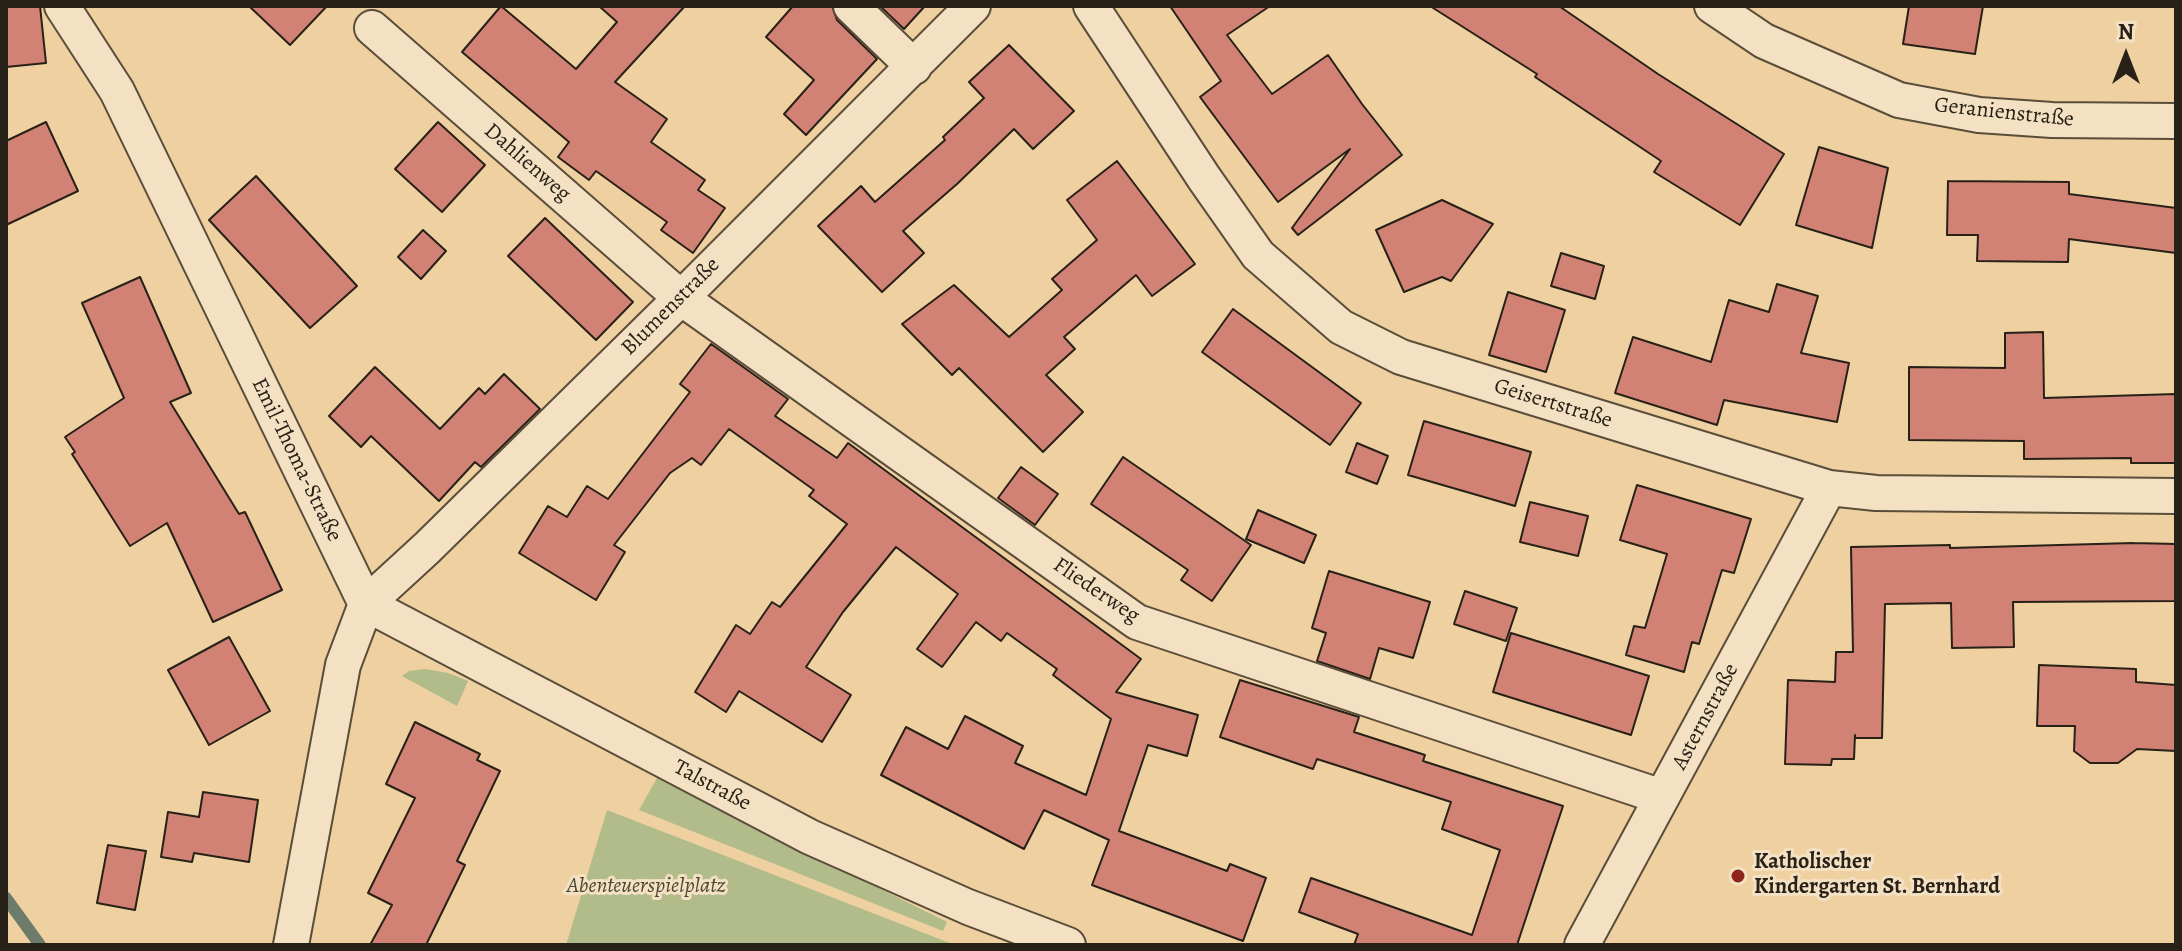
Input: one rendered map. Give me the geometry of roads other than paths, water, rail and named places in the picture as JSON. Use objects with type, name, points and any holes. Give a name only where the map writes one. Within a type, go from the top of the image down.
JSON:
[{"type":"street","name":"Emil-Thoma-Straße","points":[[62,6],[117,91],[366,604]]},
{"type":"street","points":[[851,6],[914,67]]},
{"type":"street","name":"Blumenstraße","points":[[366,604],[681,298],[973,6]]},
{"type":"street","name":"Geisertstraße","points":[[1091,6],[1258,255],[1341,327],[1401,357],[1829,488],[1876,493],[2176,496]]},
{"type":"street","name":"Geranienstraße","points":[[1712,6],[1764,41],[1899,100],[1993,116],[2176,121]]},
{"type":"street","name":"Dahlienweg","points":[[372,28],[681,298]]},
{"type":"street","name":"Fliederweg","points":[[681,298],[1137,622],[1662,797]]},
{"type":"street","name":"Asternstraße","points":[[1582,945],[1829,488]]},
{"type":"street","points":[[291,945],[343,665],[366,604]]},
{"type":"street","name":"Talstraße","points":[[366,604],[810,837],[968,907],[1068,945]]},
{"type":"waterway","points":[[6,898],[40,945]]},
{"type":"place","name":"Katholischer Kindergarten St. Bernhard","points":[[1738,876]]},
{"type":"park label","name":"Abenteuerspielplatz","points":[[646,887]]}]
